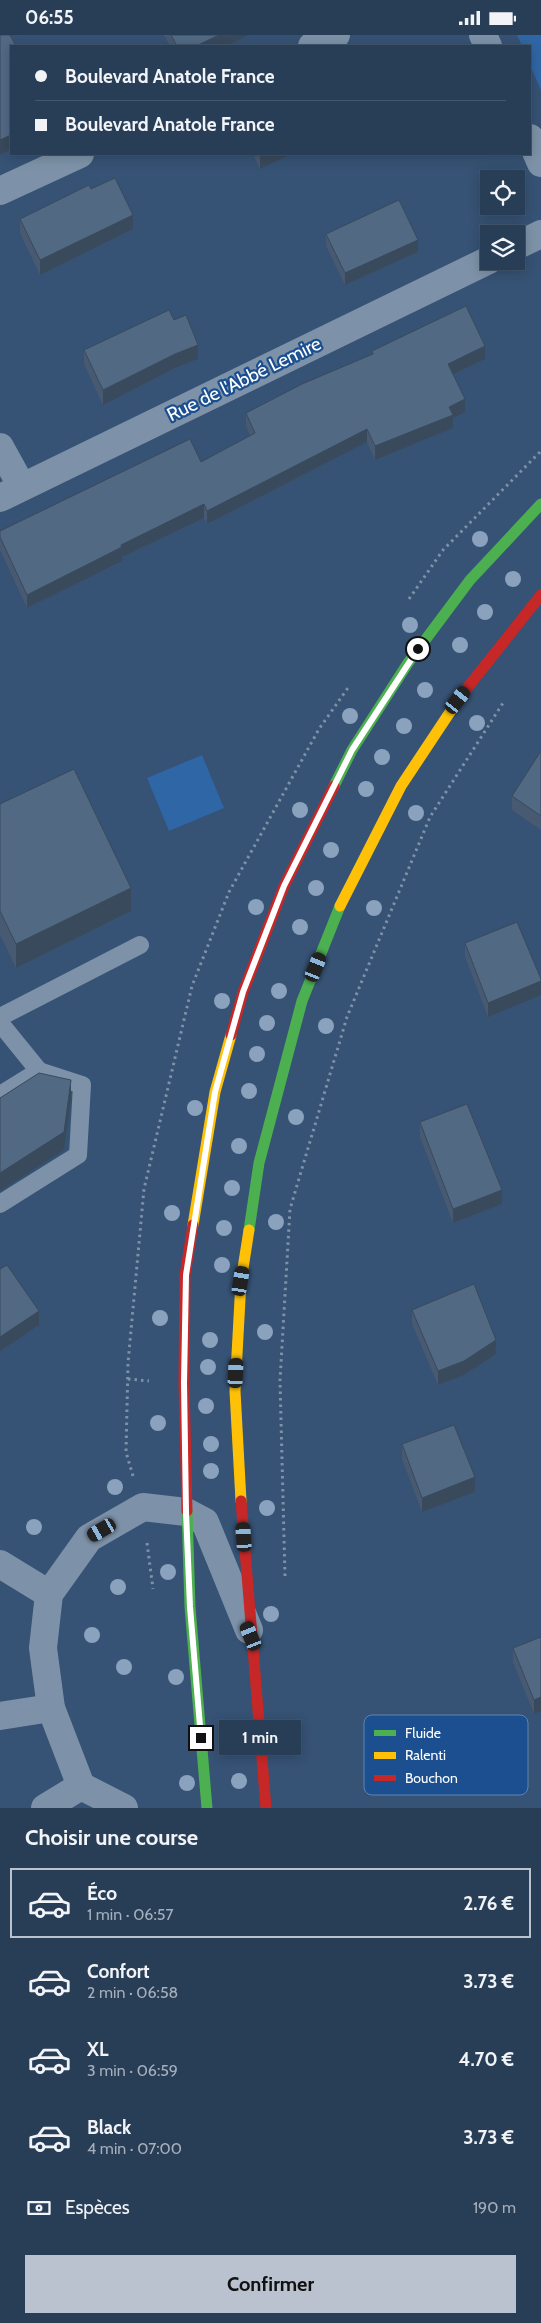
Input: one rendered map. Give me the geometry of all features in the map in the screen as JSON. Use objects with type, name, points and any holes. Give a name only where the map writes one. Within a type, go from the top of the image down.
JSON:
[{"type":"main road","points":[[207,1808],[190,1607],[184,1383],[186,1275],[215,1092],[243,992],[284,886],[352,750],[408,663],[470,581],[541,504]]},
{"type":"main road","points":[[266,1808],[251,1636],[235,1391],[241,1281],[259,1163],[302,1001],[342,900],[401,786],[458,700],[541,595]]},
{"type":"street","points":[[314,45],[336,35]]},
{"type":"street","points":[[531,141],[541,163]]},
{"type":"street","points":[[0,191],[78,155]]},
{"type":"street","points":[[525,242],[541,234]]},
{"type":"street","name":"Rue de l'Abbé Lemire","points":[[11,493],[480,264]]},
{"type":"street","points":[[0,447],[11,493]]},
{"type":"street","points":[[124,1808],[81,1786],[51,1708],[44,1648],[49,1594],[89,1538],[143,1507],[186,1512],[205,1522],[251,1636]]},
{"type":"street","points":[[0,1564],[49,1594]]},
{"type":"street","points":[[0,1716],[51,1708]]},
{"type":"street","points":[[45,1808],[81,1786]]},
{"type":"lane","points":[[0,1017],[140,945]]},
{"type":"lane","points":[[0,1023],[38,1071],[82,1085],[78,1155],[0,1204]]},
{"type":"lane","points":[[0,1095],[38,1071]]},
{"type":"path","points":[[285,1583],[280,1381],[290,1209],[347,1017],[426,826],[504,701]]},
{"type":"shaded area","points":[[517,35],[541,35],[541,90],[531,67],[531,45],[522,45]]},
{"type":"shaded area","points":[[202,755],[224,808],[169,831],[147,778]]},
{"type":"building","points":[[0,35],[10,35],[15,45],[10,45],[10,135],[0,140]]},
{"type":"building","points":[[171,35],[219,35],[198,45],[176,45]]},
{"type":"building","points":[[115,178],[133,215],[40,260],[20,219],[89,185],[91,189]]},
{"type":"building","points":[[399,200],[418,240],[345,273],[326,234]]},
{"type":"building","points":[[466,306],[485,346],[448,364],[465,399],[449,407],[453,415],[375,446],[367,429],[207,511],[204,504],[27,595],[0,537],[0,531],[190,439],[201,462],[255,433],[246,413],[302,384],[373,354],[372,351]]},
{"type":"building","points":[[169,310],[174,320],[186,315],[198,345],[175,354],[103,390],[84,350]]},
{"type":"building","points":[[541,751],[541,816],[512,796]]},
{"type":"building","points":[[74,769],[131,888],[16,944],[0,911],[0,804]]},
{"type":"building","points":[[517,922],[541,981],[488,1003],[465,943]]},
{"type":"building","points":[[39,1073],[71,1080],[64,1132],[0,1173],[0,1098]]},
{"type":"building","points":[[467,1104],[502,1190],[453,1209],[420,1122]]},
{"type":"building","points":[[7,1265],[39,1311],[0,1337],[0,1269]]},
{"type":"building","points":[[474,1284],[496,1340],[464,1361],[438,1371],[412,1310]]},
{"type":"building","points":[[454,1425],[475,1477],[422,1498],[402,1444]]},
{"type":"building","points":[[541,1637],[541,1697],[534,1700],[513,1648]]},
{"type":"traffic: fast","points":[[334,786],[352,750],[408,663],[470,580],[541,504]]},
{"type":"traffic: fast","points":[[249,1230],[259,1163],[302,1001],[340,906]]},
{"type":"traffic: fast","points":[[187,1511],[190,1607],[207,1808]]},
{"type":"traffic: slow","points":[[340,906],[401,786],[460,697]]},
{"type":"traffic: slow","points":[[193,1225],[215,1092],[231,1035]]},
{"type":"traffic: slow","points":[[241,1501],[235,1391],[241,1281],[249,1230]]},
{"type":"traffic: jam","points":[[460,697],[541,595]]},
{"type":"traffic: jam","points":[[231,1035],[243,992],[284,886],[334,786]]},
{"type":"traffic: jam","points":[[187,1511],[184,1383],[185,1275],[193,1225]]},
{"type":"traffic: jam","points":[[241,1501],[266,1808]]},
{"type":"route","points":[[201,1738],[190,1607],[186,1512],[184,1383],[186,1275],[215,1092],[243,992],[284,886],[352,750],[418,649]]}]
